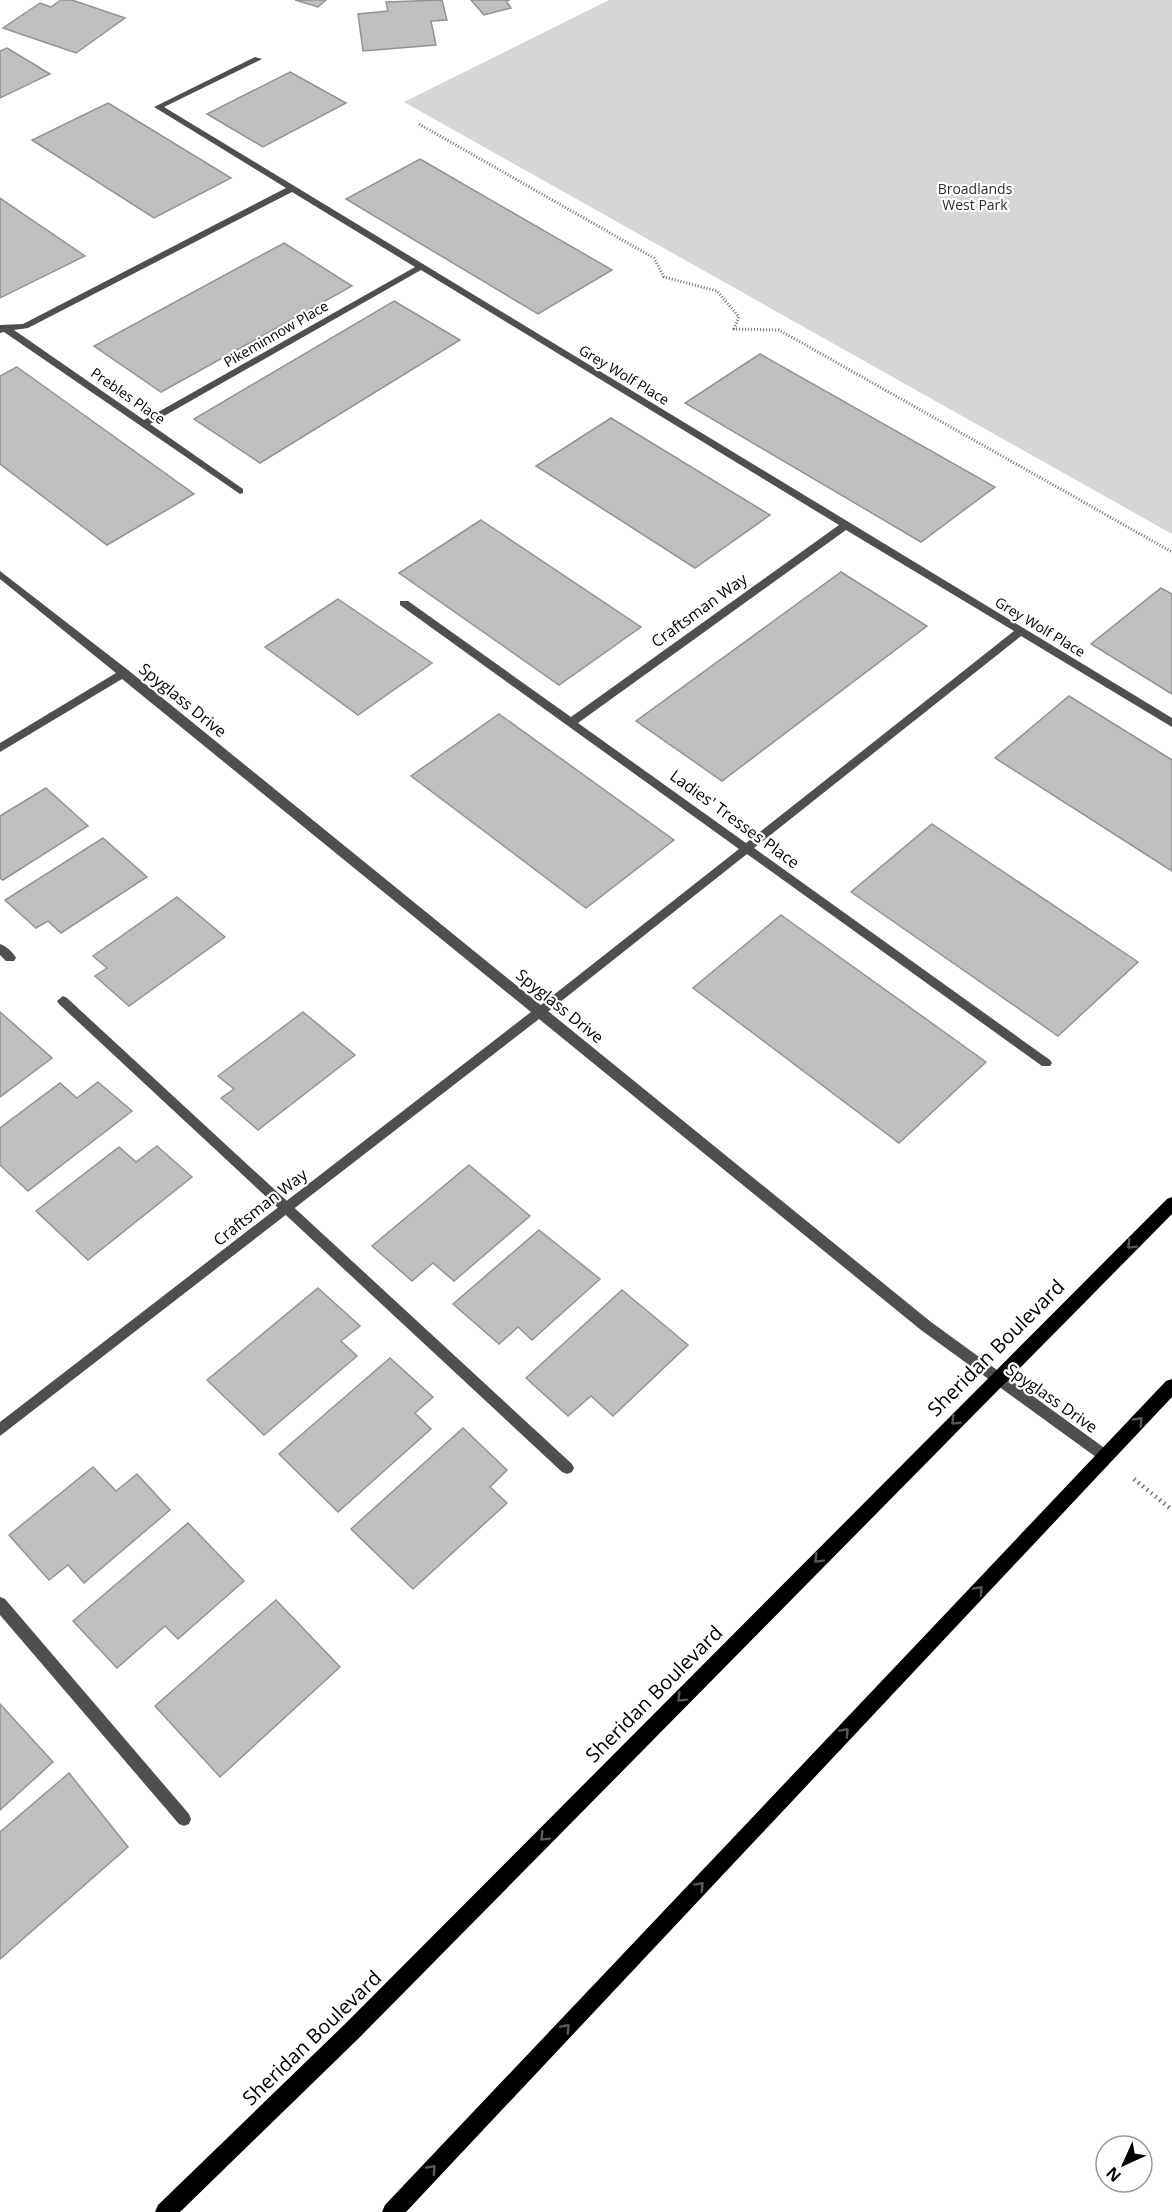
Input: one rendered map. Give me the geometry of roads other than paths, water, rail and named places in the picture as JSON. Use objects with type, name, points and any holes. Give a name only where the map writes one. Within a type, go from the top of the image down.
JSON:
[{"type":"main road","name":"Sheridan Boulevard","points":[[165,2212],[361,2023],[996,1379],[1172,1204]]},
{"type":"main road","points":[[392,2212],[1172,1386]]},
{"type":"street","name":"Grey Wolf Place","points":[[258,59],[158,107],[1172,723]]},
{"type":"street","points":[[2,328],[25,326],[291,189]]},
{"type":"street","name":"Pikeminnow Place","points":[[144,424],[420,267]]},
{"type":"street","name":"Prebles Place","points":[[2,328],[240,491]]},
{"type":"street","name":"Craftsman Way","points":[[572,722],[846,525]]},
{"type":"street","name":"Spyglass Drive","points":[[0,574],[541,1011],[926,1326],[1105,1456]]},
{"type":"street","name":"Ladies' Tresses Place","points":[[404,603],[1046,1063]]},
{"type":"street","name":"Craftsman Way","points":[[0,1430],[541,1011],[1021,631]]},
{"type":"street","points":[[0,748],[123,673]]},
{"type":"street","points":[[0,948],[10,958]]},
{"type":"street","points":[[63,1001],[567,1468]]},
{"type":"street","points":[[0,1604],[184,1819]]},
{"type":"park label","name":"Broadlands West Park","points":[[975,198]]}]
